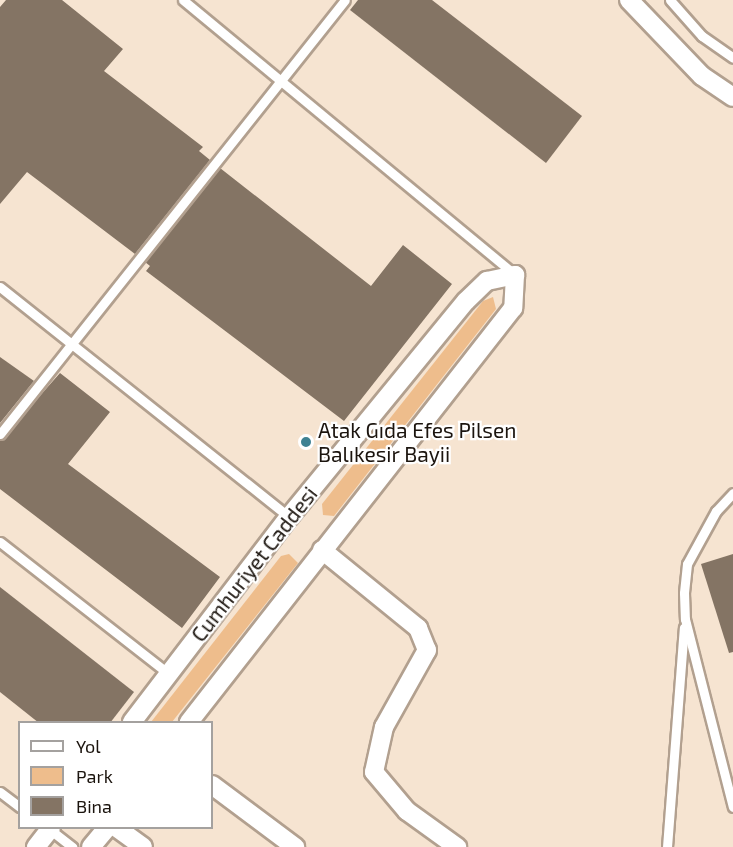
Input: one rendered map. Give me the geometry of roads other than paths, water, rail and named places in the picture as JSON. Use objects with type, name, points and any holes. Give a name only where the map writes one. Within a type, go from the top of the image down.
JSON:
[{"type":"street","points":[[628,0],[702,76],[733,97]]},
{"type":"street","points":[[191,721],[513,308],[515,275]]},
{"type":"street","name":"Cumhuriyet Caddesi","points":[[134,721],[289,517],[466,301],[487,281],[515,275]]},
{"type":"street","points":[[322,550],[418,628],[427,650],[384,727],[374,772],[407,811],[457,847]]},
{"type":"street","points":[[213,786],[295,847]]},
{"type":"street","points":[[36,847],[48,829]]},
{"type":"street","points":[[92,847],[106,829]]},
{"type":"street","points":[[118,829],[143,847]]},
{"type":"lane","points":[[183,0],[515,275]]},
{"type":"lane","points":[[0,435],[345,0]]},
{"type":"lane","points":[[670,0],[702,36],[733,58]]},
{"type":"lane","points":[[0,287],[73,342],[289,517]]},
{"type":"lane","points":[[667,847],[685,619],[687,564],[716,511],[733,493]]},
{"type":"lane","points":[[0,542],[170,674]]},
{"type":"lane","points":[[685,619],[733,807]]},
{"type":"lane","points":[[0,792],[18,806]]},
{"type":"lane","points":[[50,829],[72,847]]},
{"type":"place","name":"Atak Gıda Efes Pilsen Balıkesir Bayii","points":[[306,442]]}]
